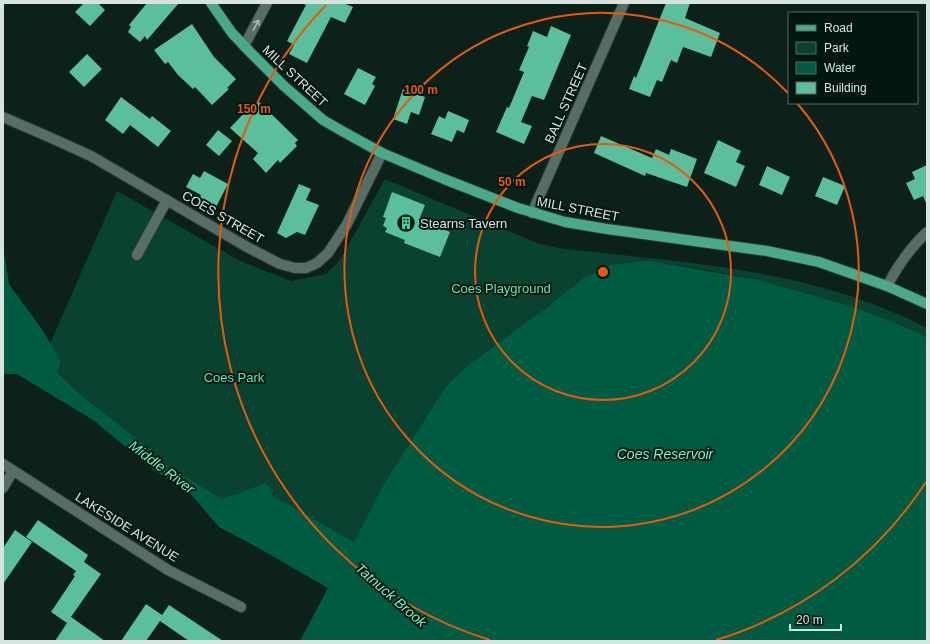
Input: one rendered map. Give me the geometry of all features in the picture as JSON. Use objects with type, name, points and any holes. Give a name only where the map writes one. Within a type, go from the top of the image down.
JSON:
[{"type":"main road","name":"MILL STREET","points":[[212,3],[232,33],[244,46],[284,86],[323,120],[382,153],[469,190],[532,214],[565,222],[784,253],[819,262],[887,286],[927,304]]},
{"type":"street","points":[[244,46],[267,3]]},
{"type":"street","name":"BALL STREET","points":[[532,214],[624,3]]},
{"type":"street","name":"COES STREET","points":[[3,117],[90,156],[280,264],[295,268],[306,268],[317,263],[328,253],[338,240],[382,153]]},
{"type":"street","points":[[137,255],[167,200]]},
{"type":"street","points":[[887,286],[899,263],[927,232]]},
{"type":"street","name":"LAKESIDE AVENUE","points":[[3,464],[168,570],[241,607]]},
{"type":"street","points":[[3,488],[13,471]]},
{"type":"green space","name":"Coes Park","points":[[385,179],[537,243],[558,248],[700,264],[793,280],[839,292],[883,308],[927,328],[927,337],[891,321],[851,306],[759,280],[713,271],[662,263],[583,278],[546,308],[468,365],[446,386],[383,485],[354,542],[272,496],[270,487],[265,483],[222,499],[168,466],[150,449],[76,391],[57,372],[61,361],[50,344],[117,191],[240,261],[291,281],[326,274],[340,260]]},
{"type":"water","name":"Coes Reservoir","points":[[3,246],[9,284],[41,328],[61,361],[57,372],[76,391],[150,449],[168,466],[222,499],[265,483],[270,487],[273,496],[354,542],[383,485],[446,386],[468,365],[546,308],[583,278],[610,265],[646,261],[759,280],[851,306],[891,321],[927,337],[927,641],[300,641],[328,588],[219,527],[188,491],[156,472],[93,420],[17,374],[3,374]]},
{"type":"building","points":[[84,3],[98,3],[105,10],[90,26],[75,12]]},
{"type":"building","points":[[147,3],[179,3],[147,40],[145,36],[140,42],[128,32],[131,27],[129,25]]},
{"type":"building","points":[[301,3],[343,3],[353,7],[345,23],[331,17],[307,63],[289,54],[294,45],[287,41],[306,5]]},
{"type":"building","points":[[666,3],[690,3],[685,18],[720,33],[711,57],[683,47],[677,63],[671,60],[662,82],[657,80],[650,97],[629,89],[634,76],[636,78]]},
{"type":"building","points":[[192,24],[214,57],[236,79],[227,88],[229,89],[212,105],[195,87],[193,89],[178,75],[168,62],[165,64],[154,50]]},
{"type":"building","points":[[551,26],[571,35],[544,100],[532,96],[521,122],[532,126],[524,144],[496,132],[507,107],[509,108],[524,72],[519,70],[529,47],[527,46],[533,31],[547,37]]},
{"type":"building","points":[[87,54],[102,69],[84,87],[69,72]]},
{"type":"building","points":[[358,68],[376,77],[372,84],[375,86],[365,105],[344,94]]},
{"type":"building","points":[[403,89],[425,97],[419,115],[411,112],[407,124],[393,119]]},
{"type":"building","points":[[121,97],[150,119],[152,116],[171,131],[158,147],[130,125],[123,134],[105,120]]},
{"type":"building","points":[[259,102],[298,140],[295,143],[297,146],[280,163],[278,160],[266,173],[253,159],[258,153],[230,128],[246,111],[249,113]]},
{"type":"building","points":[[448,111],[469,120],[464,133],[457,130],[452,142],[431,134],[439,116],[445,119]]},
{"type":"building","points":[[218,130],[232,141],[219,156],[206,145]]},
{"type":"building","points":[[601,136],[652,158],[656,149],[669,155],[671,149],[697,159],[687,187],[646,173],[645,176],[594,153]]},
{"type":"building","points":[[718,140],[741,151],[736,162],[745,166],[736,187],[704,173]]},
{"type":"building","points":[[927,165],[927,205],[923,196],[914,200],[906,183],[915,179],[912,172]]},
{"type":"building","points":[[767,166],[790,177],[782,195],[759,185]]},
{"type":"building","points":[[204,171],[228,184],[216,207],[199,198],[201,195],[186,187],[193,174],[200,178]]},
{"type":"building","points":[[823,177],[845,186],[837,205],[815,196]]},
{"type":"building","points":[[299,184],[311,189],[306,200],[319,205],[305,235],[297,232],[286,238],[277,233]]},
{"type":"building","name":"Stearns Tavern","points":[[392,192],[425,205],[419,220],[450,232],[440,257],[404,243],[405,240],[385,232],[387,228],[383,226],[386,218],[383,217]]},
{"type":"building","points":[[38,520],[88,555],[84,562],[101,574],[71,617],[105,641],[55,641],[67,623],[51,612],[75,576],[73,575],[76,571],[26,537]]},
{"type":"building","points":[[15,530],[32,542],[3,584],[3,548]]},
{"type":"building","points":[[146,604],[162,615],[169,605],[223,641],[189,641],[160,621],[146,641],[121,641]]},
{"type":"place","name":"Stearns Tavern","points":[[406,223]]},
{"type":"park label","name":"Coes Playground","points":[[501,288]]},
{"type":"water label","name":"Middle River","points":[[162,467]]},
{"type":"water label","name":"Tatnuck Brook","points":[[391,595]]}]
